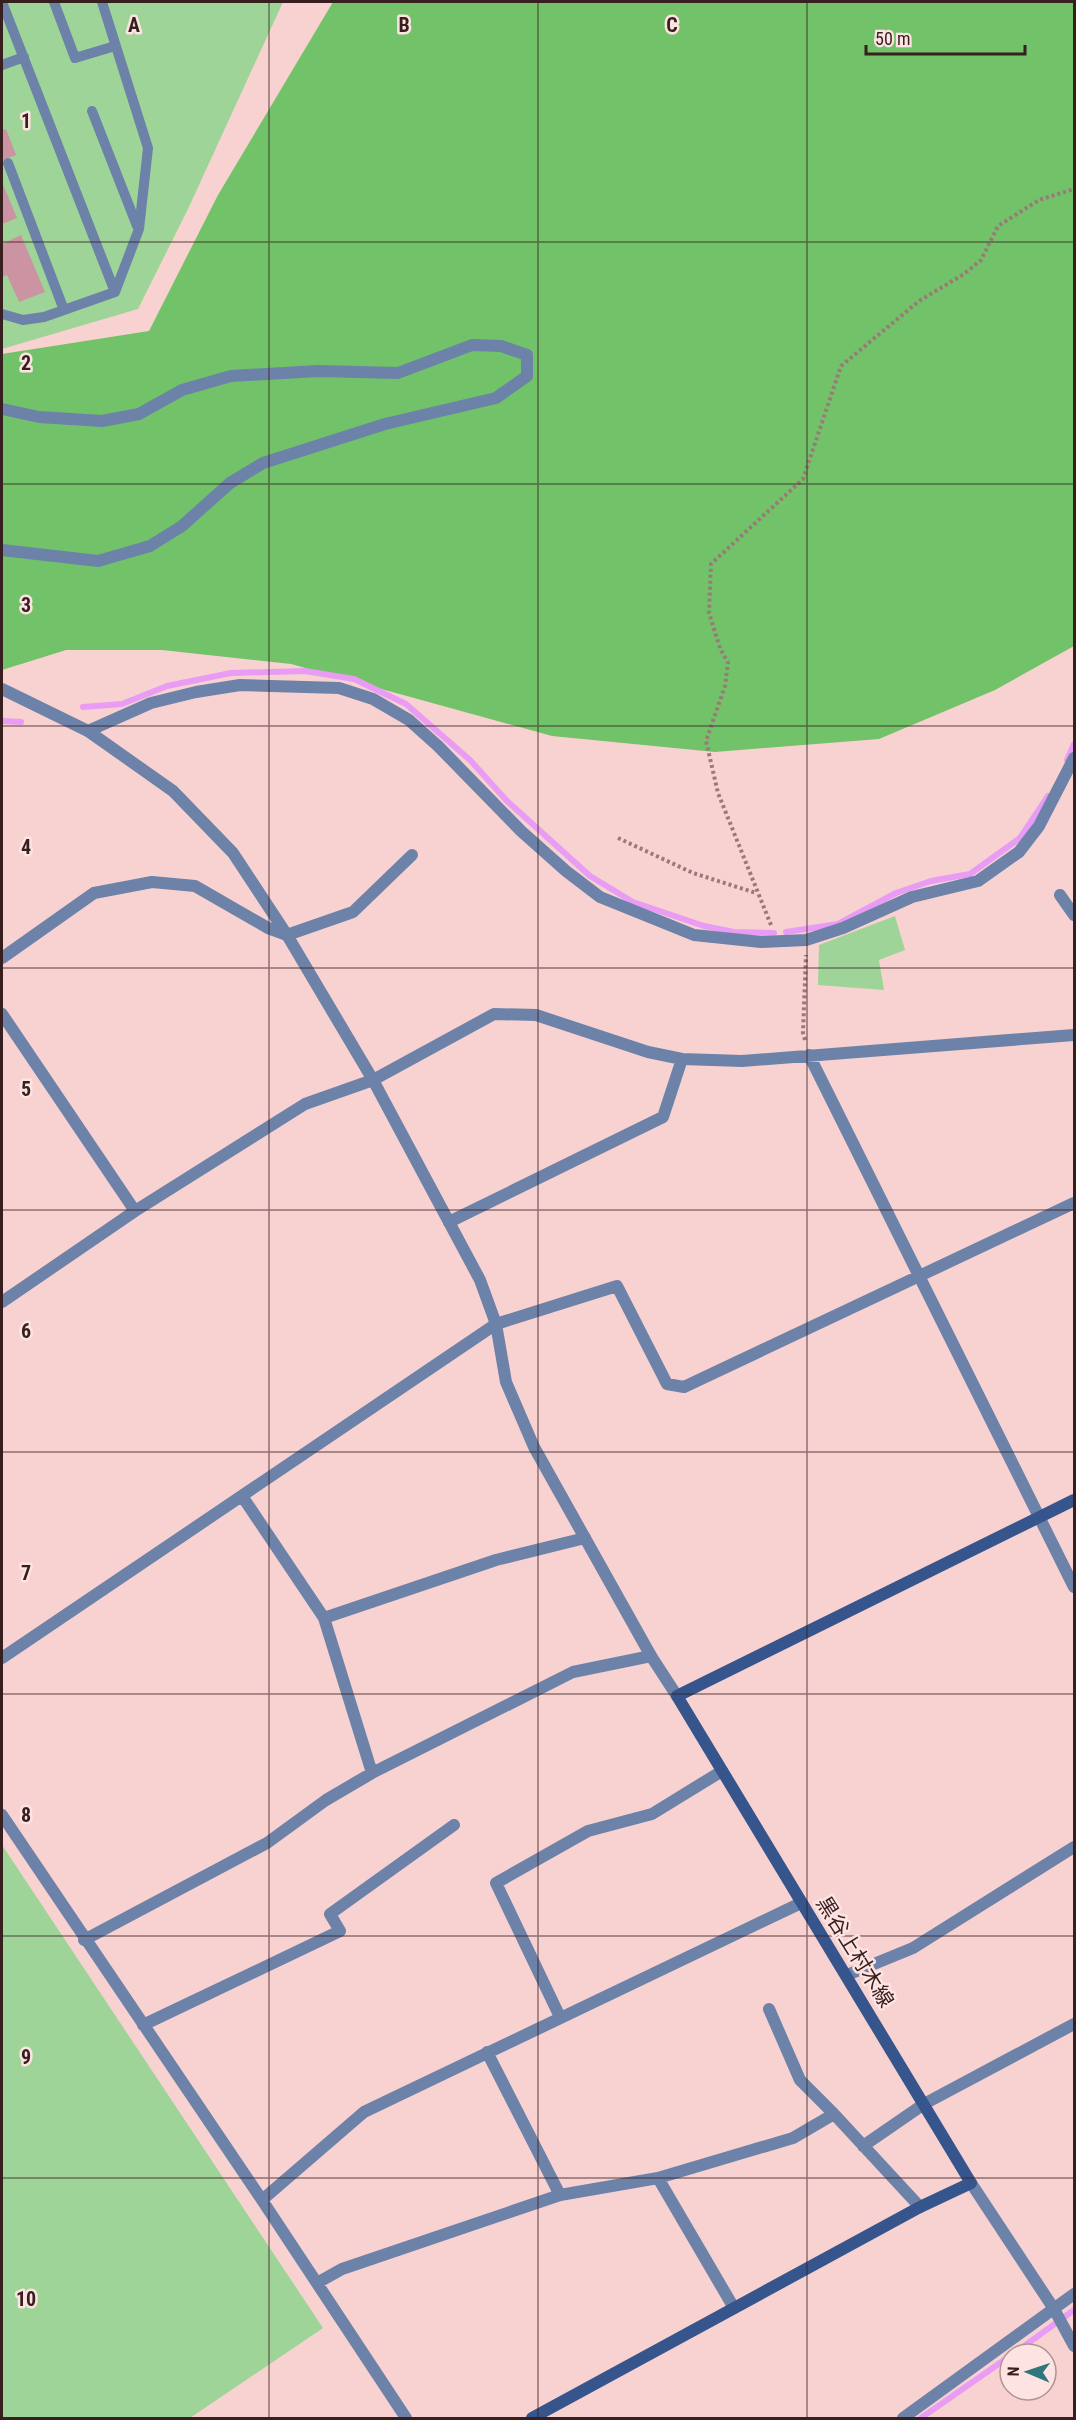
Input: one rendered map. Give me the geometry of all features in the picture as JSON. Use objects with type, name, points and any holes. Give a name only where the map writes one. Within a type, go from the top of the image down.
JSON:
[{"type":"main road","points":[[677,1695],[1074,1500]]},
{"type":"main road","name":"黒谷上村木線","points":[[677,1695],[971,2183]]},
{"type":"main road","points":[[532,2418],[920,2207],[971,2183]]},
{"type":"street","points":[[2,409],[39,417],[102,421],[139,414],[182,390],[231,376],[318,370],[398,373],[472,345],[501,346],[527,355],[527,376],[496,398],[385,424],[263,463],[230,483],[182,526],[150,546],[98,561],[2,550]]},
{"type":"street","points":[[88,731],[151,703],[196,692],[240,685],[339,688],[373,699],[409,720],[521,831],[566,871],[600,897],[694,935],[761,942],[806,940],[843,928],[912,897],[978,880],[1019,852],[1039,826],[1074,758]]},
{"type":"street","points":[[2,689],[88,731],[173,791],[233,853],[287,935],[373,1080],[449,1221],[480,1280],[496,1324],[506,1382],[534,1447],[651,1656],[677,1695]]},
{"type":"street","points":[[2,958],[94,893],[152,882],[195,886],[268,928],[287,935],[352,912],[412,855]]},
{"type":"street","points":[[1060,895],[1074,915]]},
{"type":"street","points":[[2,1014],[135,1210]]},
{"type":"street","points":[[2,1302],[135,1210],[305,1104],[373,1080],[494,1014],[536,1015],[648,1052],[682,1059],[742,1061],[1074,1035]]},
{"type":"street","points":[[809,1055],[1074,1587]]},
{"type":"street","points":[[449,1221],[663,1117],[682,1059]]},
{"type":"street","points":[[2,1658],[496,1324],[617,1286],[667,1384],[684,1387],[1074,1203]]},
{"type":"street","points":[[242,1496],[324,1618],[372,1773]]},
{"type":"street","points":[[324,1618],[496,1560],[585,1538]]},
{"type":"street","points":[[84,1940],[267,1843],[326,1800],[372,1773],[573,1672],[651,1656]]},
{"type":"street","points":[[560,2017],[496,1883],[588,1831],[652,1814],[722,1771]]},
{"type":"street","points":[[2,1815],[406,2418]]},
{"type":"street","points":[[143,2025],[340,1931],[330,1914],[454,1825]]},
{"type":"street","points":[[847,1975],[912,1948],[1074,1847]]},
{"type":"street","points":[[262,2200],[364,2112],[801,1903]]},
{"type":"street","points":[[769,2009],[800,2080],[920,2207]]},
{"type":"street","points":[[863,2146],[924,2104],[1074,2024]]},
{"type":"street","points":[[488,2052],[560,2195]]},
{"type":"street","points":[[317,2283],[342,2269],[560,2195],[658,2178],[793,2138],[834,2114]]},
{"type":"street","points":[[658,2178],[734,2308]]},
{"type":"street","points":[[971,2183],[1054,2309],[1074,2346]]},
{"type":"street","points":[[903,2418],[1074,2294]]},
{"type":"lane","points":[[2,2],[115,292]]},
{"type":"lane","points":[[54,2],[75,58],[116,46]]},
{"type":"lane","points":[[2,314],[23,320],[44,317],[115,292],[139,229],[148,148],[102,2]]},
{"type":"lane","points":[[2,65],[24,57]]},
{"type":"lane","points":[[92,111],[139,229]]},
{"type":"lane","points":[[8,163],[64,310]]},
{"type":"path","points":[[779,942],[718,793],[706,741],[725,686],[728,663],[720,648],[709,613],[711,564],[803,479],[842,366],[919,301],[964,274],[981,260],[998,226],[1039,200],[1074,189]]},
{"type":"path","points":[[618,838],[693,873],[757,893]]},
{"type":"path","points":[[806,940],[803,1033],[809,1055]]},
{"type":"green space","points":[[2,2],[283,2],[188,209],[138,309],[2,349]]},
{"type":"green space","points":[[333,2],[1074,2],[1074,646],[995,690],[879,739],[715,752],[552,736],[291,664],[162,650],[66,650],[2,670],[2,354],[149,331],[218,195]]},
{"type":"green space","points":[[895,916],[905,950],[879,960],[884,990],[818,985],[819,945]]},
{"type":"green space","points":[[2,1845],[323,2328],[190,2418],[2,2418]]},
{"type":"building","points":[[6,129],[16,155],[2,160],[2,130]]},
{"type":"building","points":[[2,182],[17,218],[2,224]]},
{"type":"building","points":[[21,235],[45,292],[19,302],[7,275],[2,277],[2,244]]},
{"type":"waterway","points":[[83,707],[122,704],[167,686],[231,673],[305,671],[354,679],[406,704],[470,760],[507,801],[590,876],[633,902],[704,926],[734,932],[774,933]]},
{"type":"waterway","points":[[2,721],[21,722]]},
{"type":"waterway","points":[[1067,760],[1074,744]]},
{"type":"waterway","points":[[786,932],[838,924],[896,893],[931,881],[970,874],[1020,838],[1048,796]]},
{"type":"waterway","points":[[1030,2342],[1074,2310]]},
{"type":"waterway","points":[[921,2418],[998,2364]]}]
